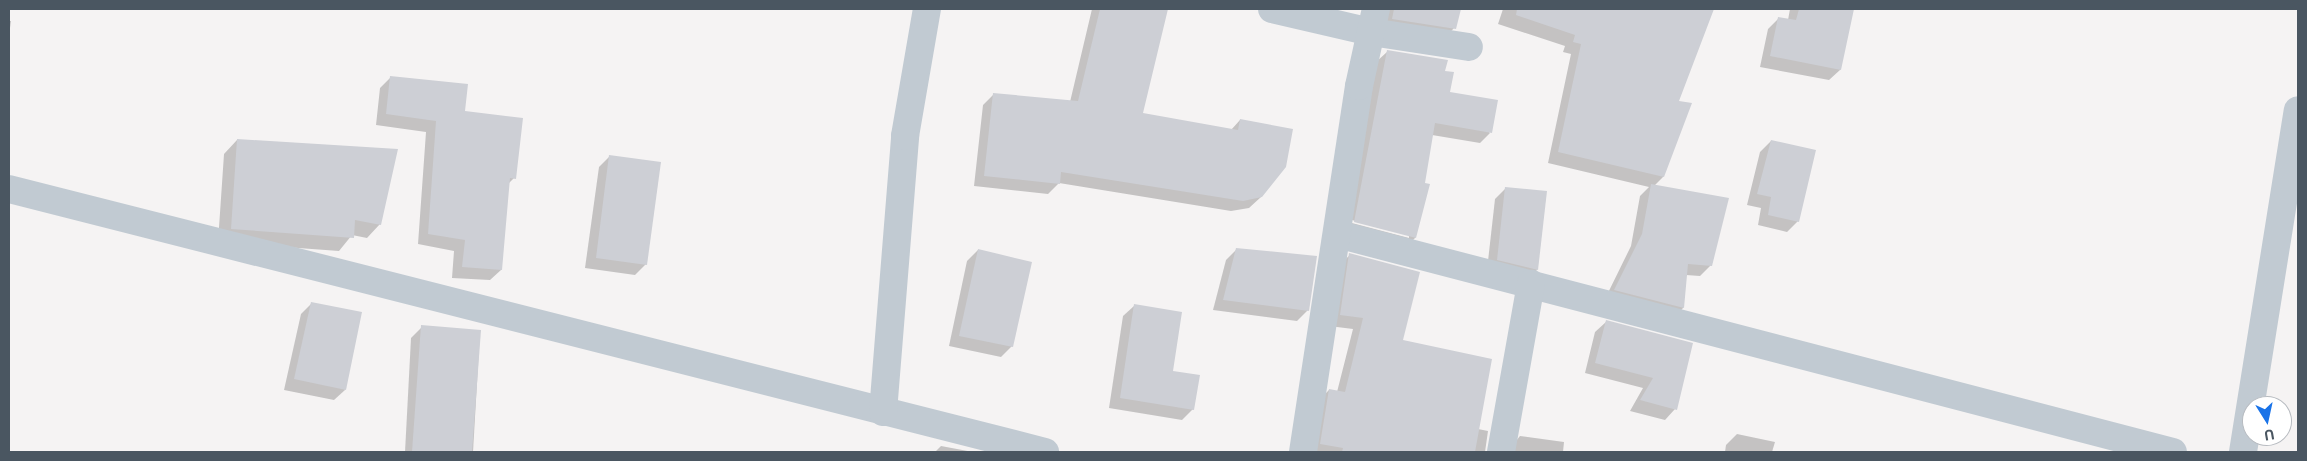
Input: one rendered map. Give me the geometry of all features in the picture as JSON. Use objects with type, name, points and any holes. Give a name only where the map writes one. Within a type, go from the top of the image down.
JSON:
[{"type":"street","points":[[883,412],[905,136],[927,9]]},
{"type":"street","points":[[1272,9],[1374,20],[1469,47]]},
{"type":"street","points":[[1303,452],[1359,86],[1374,20]]},
{"type":"street","points":[[2243,452],[2298,110]]},
{"type":"street","points":[[9,190],[1045,452]]},
{"type":"street","points":[[1337,234],[2173,452]]},
{"type":"street","points":[[1501,452],[1531,284]]},
{"type":"building","points":[[1100,9],[1168,9],[1143,113],[1238,130],[1240,119],[1293,129],[1286,167],[1262,197],[1243,201],[1061,172],[1060,184],[984,176],[993,93],[1078,101]]},
{"type":"building","points":[[1394,9],[1461,9],[1456,29],[1392,19]]},
{"type":"building","points":[[1517,9],[1714,9],[1679,101],[1692,103],[1664,177],[1558,152],[1581,44],[1573,42],[1575,35],[1516,15]]},
{"type":"building","points":[[1799,9],[1854,9],[1841,70],[1770,56],[1778,17],[1796,20]]},
{"type":"building","points":[[1387,50],[1448,60],[1445,71],[1454,72],[1450,92],[1498,100],[1492,133],[1435,123],[1425,183],[1430,184],[1416,238],[1354,222]]},
{"type":"building","points":[[390,76],[468,84],[465,111],[523,118],[516,179],[510,178],[502,270],[462,267],[465,240],[428,234],[436,121],[386,114]]},
{"type":"building","points":[[237,139],[398,149],[381,225],[355,220],[354,238],[231,229]]},
{"type":"building","points":[[1771,140],[1816,150],[1799,222],[1768,215],[1771,197],[1757,194]]},
{"type":"building","points":[[609,155],[661,162],[647,265],[596,258]]},
{"type":"building","points":[[1651,184],[1729,198],[1712,266],[1688,264],[1684,308],[1614,290],[1642,234]]},
{"type":"building","points":[[1505,187],[1547,191],[1538,270],[1497,260]]},
{"type":"building","points":[[1236,248],[1317,256],[1309,311],[1223,300]]},
{"type":"building","points":[[978,249],[1032,262],[1013,347],[959,336]]},
{"type":"building","points":[[1349,253],[1420,272],[1403,340],[1492,359],[1475,452],[1342,452],[1343,448],[1320,444],[1329,389],[1345,392],[1363,318],[1340,315]]},
{"type":"building","points":[[311,302],[362,312],[346,390],[294,379]]},
{"type":"building","points":[[1134,304],[1182,312],[1173,371],[1200,375],[1194,410],[1120,398]]},
{"type":"building","points":[[1606,320],[1693,343],[1677,410],[1640,400],[1653,378],[1595,363]]},
{"type":"building","points":[[421,325],[481,330],[472,452],[412,452]]}]
